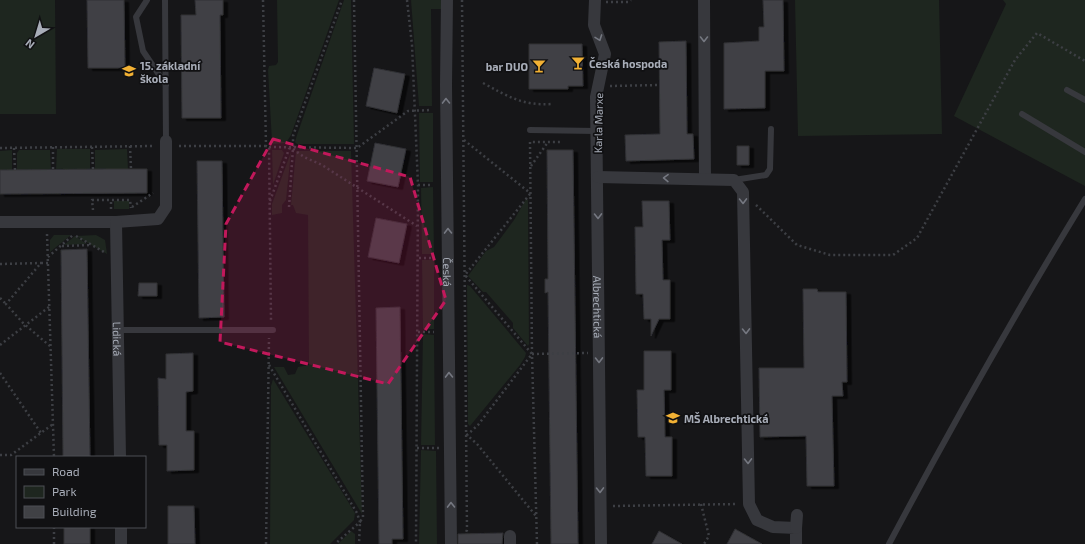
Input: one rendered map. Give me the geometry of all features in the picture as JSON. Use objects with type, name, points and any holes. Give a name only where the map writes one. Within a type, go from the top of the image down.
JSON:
[{"type":"street","name":"Česká","points":[[447,0],[446,85],[451,544]]},
{"type":"street","name":"Karla Marxe","points":[[595,0],[594,25],[605,54],[596,97],[598,177]]},
{"type":"street","points":[[704,0],[705,178]]},
{"type":"street","points":[[0,222],[114,218],[158,219],[166,207],[166,144]]},
{"type":"street","points":[[598,177],[705,178],[734,180],[743,192],[749,504],[757,520],[773,527],[796,528]]},
{"type":"street","name":"Albrechtická","points":[[598,177],[601,544]]},
{"type":"street","name":"Lidická","points":[[114,218],[120,456]]},
{"type":"street","points":[[796,544],[797,516]]},
{"type":"street","points":[[121,528],[121,544]]},
{"type":"lane","points":[[147,0],[136,17],[143,51],[166,85]]},
{"type":"lane","points":[[165,0],[166,144]]},
{"type":"lane","points":[[1066,90],[1085,100]]},
{"type":"lane","points":[[1022,114],[1085,152]]},
{"type":"lane","points":[[734,180],[766,175],[770,169],[771,129]]},
{"type":"lane","points":[[530,130],[596,131]]},
{"type":"lane","points":[[889,544],[977,382],[1085,199]]},
{"type":"lane","points":[[118,330],[271,330]]},
{"type":"path","points":[[263,0],[271,330],[268,364],[266,544]]},
{"type":"path","points":[[289,207],[293,136],[342,0]]},
{"type":"path","points":[[335,544],[360,522],[363,517],[354,0]]},
{"type":"path","points":[[407,0],[412,45],[416,110],[418,185],[417,226],[419,258],[416,544]]},
{"type":"path","points":[[462,0],[467,435],[467,530],[464,539]]},
{"type":"path","points":[[743,192],[797,245],[830,255],[893,255],[917,238],[1015,60],[1037,33],[1085,61]]},
{"type":"path","points":[[483,83],[514,100],[551,104]]},
{"type":"path","points":[[607,86],[660,85]]},
{"type":"path","points":[[0,148],[92,147],[166,144],[357,148],[408,112],[416,110],[431,110]]},
{"type":"path","points":[[463,140],[531,193]]},
{"type":"path","points":[[537,544],[532,354],[530,142],[564,142]]},
{"type":"path","points":[[531,166],[548,142]]},
{"type":"path","points":[[130,146],[131,169]]},
{"type":"path","points":[[53,147],[53,170]]},
{"type":"path","points":[[92,147],[92,169]]},
{"type":"path","points":[[293,147],[304,156],[322,164],[417,226]]},
{"type":"path","points":[[269,204],[289,148],[293,147]]},
{"type":"path","points":[[14,148],[15,170]]},
{"type":"path","points":[[418,185],[433,185]]},
{"type":"path","points":[[131,208],[158,190]]},
{"type":"path","points":[[465,275],[531,193]]},
{"type":"path","points":[[99,213],[93,213],[92,200],[130,200],[131,213]]},
{"type":"path","points":[[111,200],[114,218]]},
{"type":"path","points":[[54,232],[46,232],[54,456]]},
{"type":"path","points":[[48,258],[74,234],[109,256]]},
{"type":"path","points":[[61,246],[92,246]]},
{"type":"path","points":[[419,258],[442,258]]},
{"type":"path","points":[[6,304],[42,263]]},
{"type":"path","points":[[0,264],[48,263]]},
{"type":"path","points":[[465,275],[532,354]]},
{"type":"path","points":[[0,298],[26,325],[51,347]]},
{"type":"path","points":[[0,345],[49,306]]},
{"type":"path","points":[[418,332],[434,332]]},
{"type":"path","points":[[589,345],[589,360]]},
{"type":"path","points":[[532,354],[589,353]]},
{"type":"path","points":[[467,435],[478,425],[532,354]]},
{"type":"path","points":[[268,364],[357,513],[360,522],[359,544]]},
{"type":"path","points":[[0,373],[41,433]]},
{"type":"path","points":[[0,455],[11,455],[54,424]]},
{"type":"path","points":[[467,435],[536,516]]},
{"type":"path","points":[[417,448],[439,448]]},
{"type":"path","points":[[613,499],[613,506],[740,504]]},
{"type":"path","points":[[701,504],[709,536],[704,544]]},
{"type":"path","points":[[54,528],[54,544]]},
{"type":"highlighted area","points":[[273,139],[410,177],[446,300],[388,384],[220,342],[226,224]]},
{"type":"green space","points":[[0,0],[55,0],[56,114],[0,114]]},
{"type":"green space","points":[[277,0],[339,0],[291,135],[286,143],[273,144],[268,70],[269,66],[276,65],[278,62]]},
{"type":"green space","points":[[344,0],[351,0],[354,144],[297,144],[295,142],[297,135]]},
{"type":"green space","points":[[411,0],[445,0],[443,9],[431,9],[432,106],[419,106]]},
{"type":"green space","points":[[795,0],[939,0],[942,134],[798,136]]},
{"type":"green space","points":[[1003,0],[1085,0],[1085,186],[954,116],[1006,4]]},
{"type":"green space","points":[[419,113],[433,113],[433,182],[420,182]]},
{"type":"green space","points":[[57,149],[90,149],[90,169],[56,170]]},
{"type":"green space","points":[[127,149],[128,169],[95,169],[95,150]]},
{"type":"green space","points":[[12,150],[12,170],[0,170],[0,151]]},
{"type":"green space","points":[[19,150],[50,150],[51,170],[17,170],[17,153]]},
{"type":"green space","points":[[272,150],[282,150],[284,153],[273,185]]},
{"type":"green space","points":[[296,151],[351,151],[362,514],[274,367],[284,367],[288,375],[295,374],[298,367],[309,365],[308,215],[296,213],[293,205],[291,205]]},
{"type":"green space","points":[[291,152],[286,200],[282,205],[282,213],[272,215],[272,204]]},
{"type":"green space","points":[[433,187],[434,254],[422,254],[421,188]]},
{"type":"green space","points":[[526,199],[528,200],[528,346],[513,328],[513,323],[486,292],[483,292],[468,276],[486,251],[494,247],[514,220]]},
{"type":"green space","points":[[114,201],[129,201],[129,209],[114,209]]},
{"type":"green space","points":[[54,235],[71,235],[50,252],[50,240]]},
{"type":"green space","points":[[96,235],[105,240],[107,254],[76,236]]},
{"type":"green space","points":[[75,236],[87,244],[64,245]]},
{"type":"green space","points":[[422,260],[434,260],[434,329],[423,329]]},
{"type":"green space","points":[[467,285],[470,286],[526,353],[520,365],[470,426],[468,424]]},
{"type":"green space","points":[[423,334],[434,335],[435,445],[421,445]]},
{"type":"green space","points":[[273,379],[355,513],[354,520],[330,544],[270,544],[271,386]]},
{"type":"green space","points":[[421,450],[436,451],[437,544],[419,544]]},
{"type":"green space","points":[[351,531],[355,534],[355,544],[338,544]]},
{"type":"building","points":[[87,0],[124,0],[125,68],[88,68]]},
{"type":"building","points":[[195,0],[223,0],[223,15],[220,15],[221,118],[182,118],[181,15],[196,15]]},
{"type":"building","points":[[763,0],[783,0],[784,71],[765,71],[765,108],[724,109],[724,43],[759,41],[759,27],[764,27]]},
{"type":"building","points":[[686,41],[687,134],[693,134],[694,159],[626,161],[625,135],[660,134],[659,42]]},
{"type":"building","points":[[529,44],[582,44],[583,86],[568,86],[568,89],[529,89]]},
{"type":"building","points":[[374,68],[405,74],[397,113],[366,106]]},
{"type":"building","points":[[375,143],[406,149],[398,187],[367,181]]},
{"type":"building","points":[[737,146],[749,146],[749,165],[737,165]]},
{"type":"building","points":[[547,150],[573,150],[578,544],[551,544],[548,292],[545,293],[545,279],[548,279]]},
{"type":"building","points":[[197,161],[222,161],[224,317],[199,318]]},
{"type":"building","points":[[147,169],[147,193],[0,194],[0,170]]},
{"type":"building","points":[[642,201],[669,201],[670,240],[662,240],[663,280],[670,280],[670,319],[659,319],[651,336],[651,319],[644,319],[643,294],[636,294],[635,227],[643,227]]},
{"type":"building","points":[[376,218],[407,224],[399,263],[368,257]]},
{"type":"building","points":[[87,249],[90,456],[63,456],[61,250]]},
{"type":"building","points":[[139,283],[157,283],[157,296],[138,296]]},
{"type":"building","points":[[803,289],[817,289],[818,292],[846,292],[847,382],[842,382],[843,396],[832,396],[834,486],[807,486],[806,436],[760,437],[759,368],[804,368]]},
{"type":"building","points":[[400,307],[403,539],[392,539],[392,544],[379,544],[376,308]]},
{"type":"building","points":[[644,351],[671,351],[671,390],[664,390],[665,437],[672,437],[672,476],[646,476],[645,437],[638,437],[637,390],[644,390]]},
{"type":"building","points":[[193,353],[193,391],[186,392],[186,431],[194,431],[194,470],[167,471],[167,445],[159,445],[158,378],[166,379],[166,354]]},
{"type":"building","points":[[168,506],[194,506],[195,544],[168,544]]},
{"type":"building","points":[[64,528],[90,528],[90,544],[64,544]]},
{"type":"building","points":[[735,529],[762,544],[727,544]]},
{"type":"building","points":[[659,531],[682,544],[652,544]]},
{"type":"building","points":[[503,533],[502,544],[458,544],[458,534]]},
{"type":"place","name":"Česká hospoda","points":[[578,63]]},
{"type":"place","name":"bar DUO","points":[[539,66]]},
{"type":"place","name":"15. základní škola","points":[[129,71]]},
{"type":"place","name":"MŠ Albrechtická","points":[[673,418]]}]
